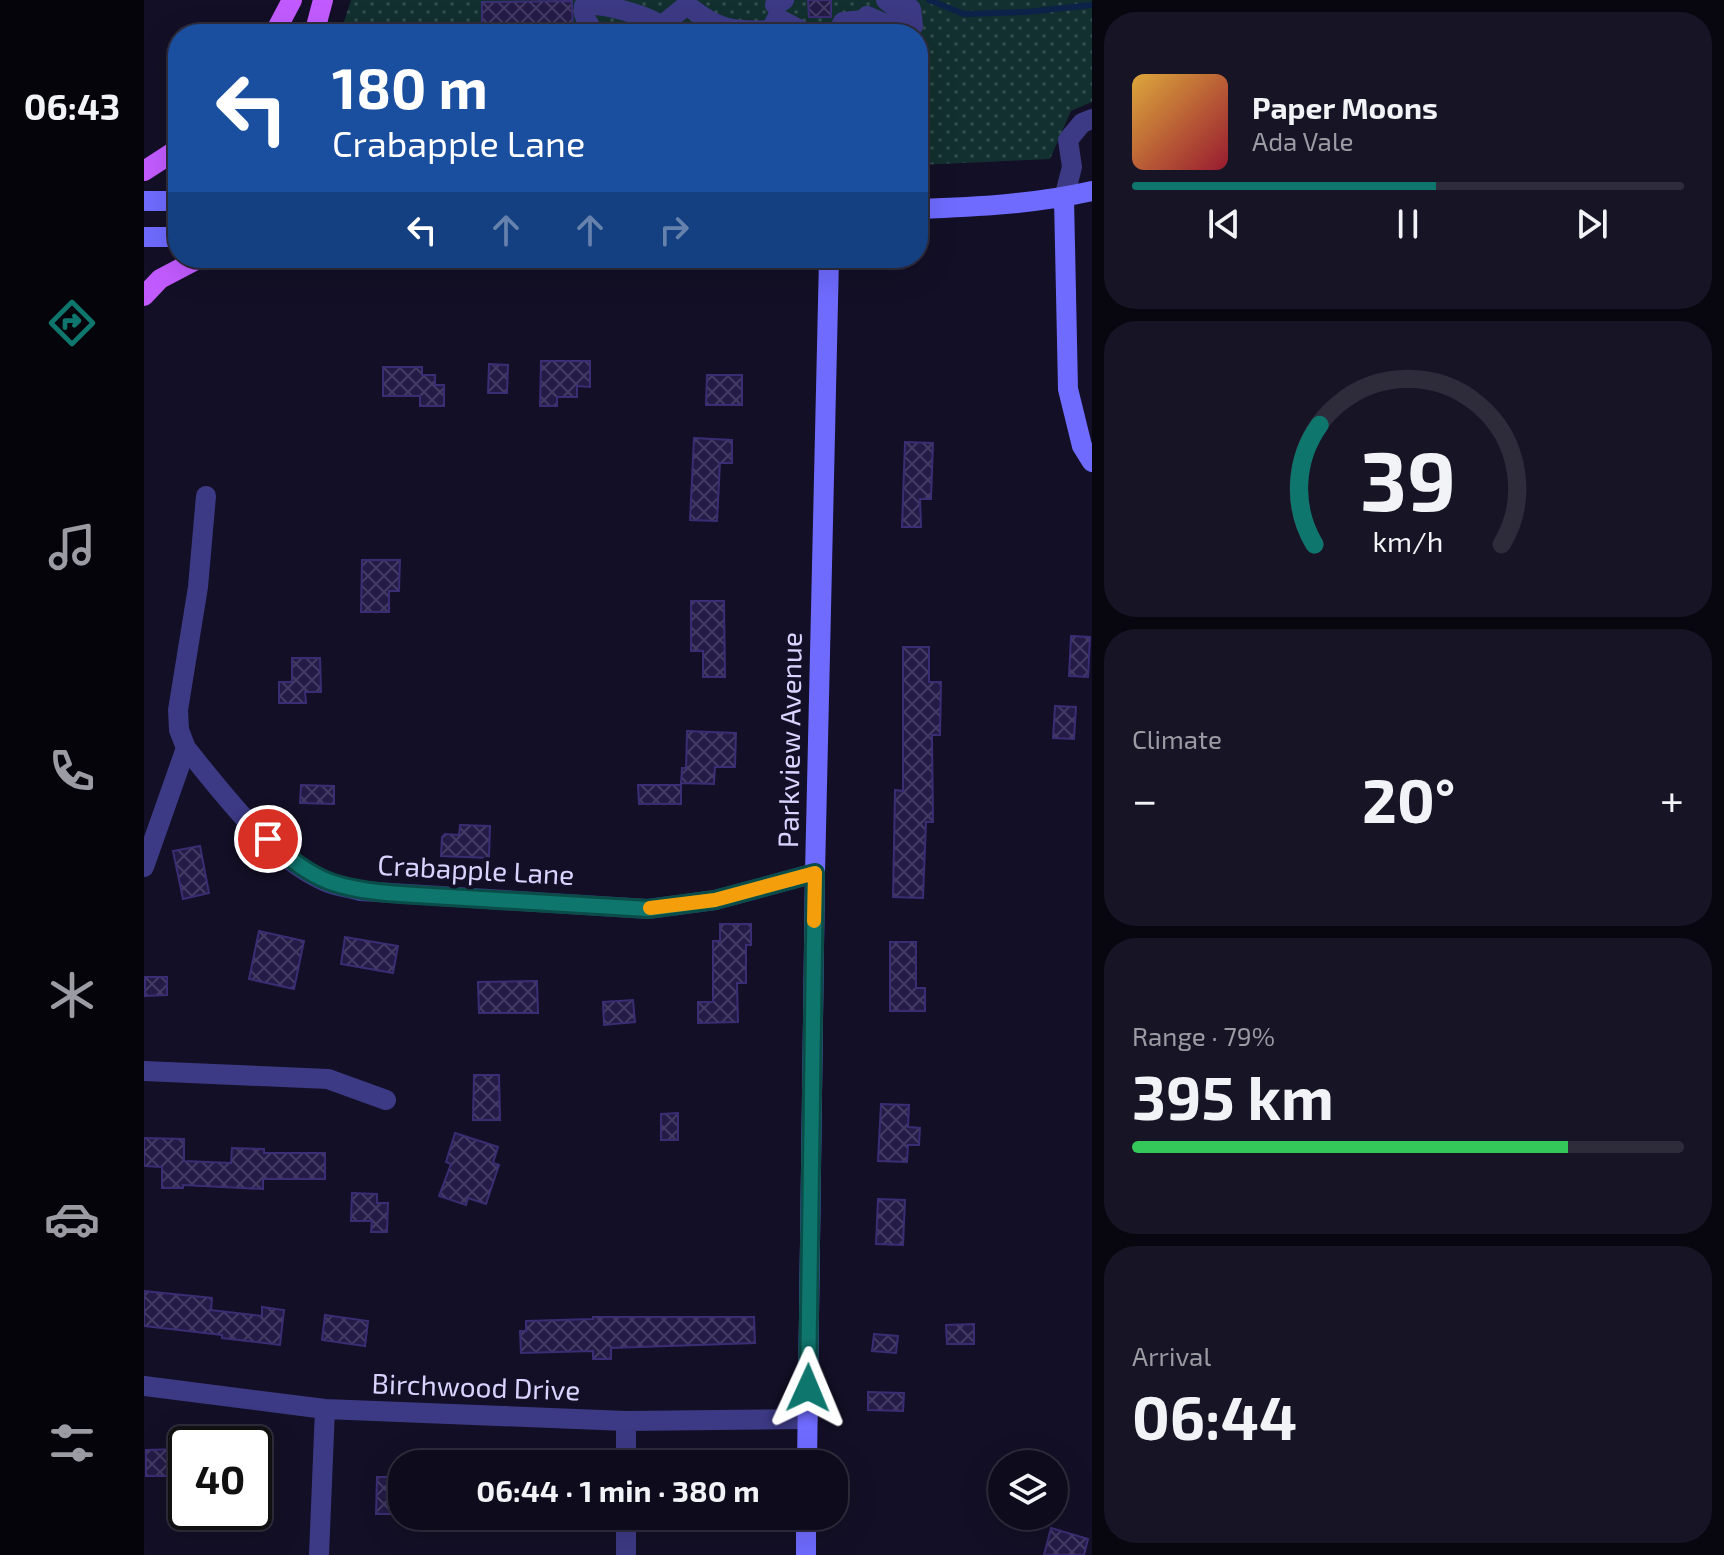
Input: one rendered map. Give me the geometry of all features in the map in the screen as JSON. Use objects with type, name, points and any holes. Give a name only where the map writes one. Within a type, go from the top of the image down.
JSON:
[{"type":"main road","points":[[279,24],[292,0]]},
{"type":"main road","points":[[317,24],[323,0]]},
{"type":"main road","points":[[144,171],[168,155]]},
{"type":"main road","points":[[144,296],[160,279],[181,268]]},
{"type":"street","points":[[886,0],[899,10],[911,9],[913,24]]},
{"type":"street","points":[[663,24],[686,2],[715,24]]},
{"type":"street","points":[[591,24],[585,20],[584,6],[595,3],[652,19],[658,24]]},
{"type":"street","points":[[776,6],[795,24]]},
{"type":"street","points":[[842,24],[863,20],[867,16],[885,24]]},
{"type":"street","points":[[1092,119],[1082,123],[1068,140],[1072,167],[1064,198],[1068,389],[1082,446],[1092,462]]},
{"type":"street","points":[[928,209],[1064,198],[1092,191]]},
{"type":"street","points":[[144,201],[168,201]]},
{"type":"street","points":[[144,237],[168,237]]},
{"type":"street","name":"Parkview Avenue","points":[[807,1450],[815,873],[829,268]]},
{"type":"street","points":[[144,867],[186,748],[179,730],[178,710],[198,587],[206,496]]},
{"type":"street","name":"Crabapple Lane","points":[[186,748],[245,817],[291,861],[325,882],[360,891],[648,909],[715,900],[815,873]]},
{"type":"street","points":[[144,1071],[328,1079],[386,1100]]},
{"type":"street","name":"Birchwood Drive","points":[[144,1386],[325,1409],[626,1421],[808,1419]]},
{"type":"street","points":[[319,1555],[325,1409]]},
{"type":"street","points":[[626,1421],[626,1450]]},
{"type":"street","points":[[626,1530],[626,1555]]},
{"type":"street","points":[[806,1530],[806,1555]]},
{"type":"green space","points":[[351,0],[1092,0],[1092,102],[1071,111],[1050,159],[928,165],[928,24],[343,24]]},
{"type":"building","points":[[808,0],[831,0],[831,17],[809,17]]},
{"type":"building","points":[[572,1],[573,24],[482,24],[482,2]]},
{"type":"building","points":[[541,361],[590,361],[590,387],[577,386],[577,397],[557,397],[557,406],[540,406]]},
{"type":"building","points":[[489,364],[508,365],[507,393],[488,393]]},
{"type":"building","points":[[383,367],[422,367],[422,375],[435,375],[435,385],[444,385],[444,406],[420,406],[420,396],[383,396]]},
{"type":"building","points":[[707,375],[742,375],[742,405],[706,405]]},
{"type":"building","points":[[694,438],[732,440],[732,463],[720,463],[717,521],[690,520]]},
{"type":"building","points":[[905,442],[933,443],[931,499],[920,499],[921,527],[902,527]]},
{"type":"building","points":[[362,560],[400,560],[399,591],[389,591],[389,612],[361,612]]},
{"type":"building","points":[[691,601],[724,601],[725,677],[703,677],[703,651],[691,651]]},
{"type":"building","points":[[1071,636],[1090,637],[1088,677],[1069,676]]},
{"type":"building","points":[[903,647],[929,647],[929,682],[941,682],[940,735],[932,735],[933,822],[926,822],[923,898],[893,897],[895,790],[903,791]]},
{"type":"building","points":[[292,658],[320,658],[321,692],[305,692],[306,703],[279,703],[279,682],[292,682]]},
{"type":"building","points":[[1055,706],[1076,707],[1074,739],[1053,738]]},
{"type":"building","points":[[687,731],[736,733],[735,767],[715,767],[714,784],[681,783],[682,768],[686,768]]},
{"type":"building","points":[[301,785],[334,786],[334,804],[300,803]]},
{"type":"building","points":[[638,785],[681,785],[681,804],[639,804]]},
{"type":"building","points":[[460,825],[490,826],[489,858],[441,856],[442,837],[445,834],[459,835]]},
{"type":"building","points":[[200,846],[209,893],[183,899],[173,851]]},
{"type":"building","points":[[720,924],[751,924],[751,945],[746,945],[746,983],[737,983],[738,1022],[698,1023],[698,1002],[713,1002],[713,941],[720,941]]},
{"type":"building","points":[[259,931],[304,941],[294,989],[249,979]]},
{"type":"building","points":[[345,937],[398,946],[393,973],[341,964]]},
{"type":"building","points":[[890,942],[916,942],[916,988],[925,988],[925,1011],[890,1011]]},
{"type":"building","points":[[145,977],[167,977],[167,995],[145,996]]},
{"type":"building","points":[[537,981],[538,1013],[479,1013],[478,982]]},
{"type":"building","points":[[633,1000],[635,1022],[604,1025],[603,1002]]},
{"type":"building","points":[[474,1075],[499,1075],[500,1120],[473,1120]]},
{"type":"building","points":[[881,1104],[909,1105],[908,1127],[920,1128],[919,1145],[908,1145],[907,1162],[878,1161]]},
{"type":"building","points":[[678,1113],[678,1140],[661,1140],[661,1114]]},
{"type":"building","points":[[455,1133],[498,1147],[493,1163],[499,1165],[486,1204],[468,1198],[466,1205],[439,1196],[451,1164],[446,1162]]},
{"type":"building","points":[[144,1138],[184,1139],[184,1161],[231,1163],[232,1148],[264,1149],[264,1153],[325,1153],[325,1179],[263,1179],[263,1189],[183,1185],[183,1188],[162,1188],[162,1167],[144,1166]]},
{"type":"building","points":[[352,1193],[377,1194],[377,1203],[388,1203],[387,1232],[371,1232],[372,1221],[351,1221]]},
{"type":"building","points":[[878,1199],[905,1200],[903,1245],[876,1244]]},
{"type":"building","points":[[144,1291],[212,1298],[211,1310],[262,1316],[262,1307],[284,1310],[280,1345],[144,1326]]},
{"type":"building","points":[[325,1315],[368,1321],[365,1346],[322,1340]]},
{"type":"building","points":[[593,1317],[754,1317],[755,1343],[611,1348],[611,1359],[593,1359],[593,1351],[521,1353],[520,1331],[526,1331],[526,1321]]},
{"type":"building","points":[[974,1324],[974,1344],[947,1344],[946,1325]]},
{"type":"building","points":[[874,1334],[898,1336],[896,1353],[872,1351]]},
{"type":"building","points":[[868,1392],[904,1393],[903,1411],[868,1410]]},
{"type":"building","points":[[168,1449],[168,1476],[146,1476],[146,1450]]},
{"type":"building","points":[[377,1477],[388,1477],[388,1514],[376,1514]]},
{"type":"building","points":[[1050,1530],[1088,1539],[1084,1555],[1044,1555]]},
{"type":"waterway","points":[[929,0],[964,14],[1092,5]]},
{"type":"slow traffic","points":[[650,908],[715,900],[815,873],[814,921]]},
{"type":"route","points":[[268,839],[291,861],[325,882],[360,891],[400,894],[648,909],[715,900],[815,873],[808,1388]]}]
